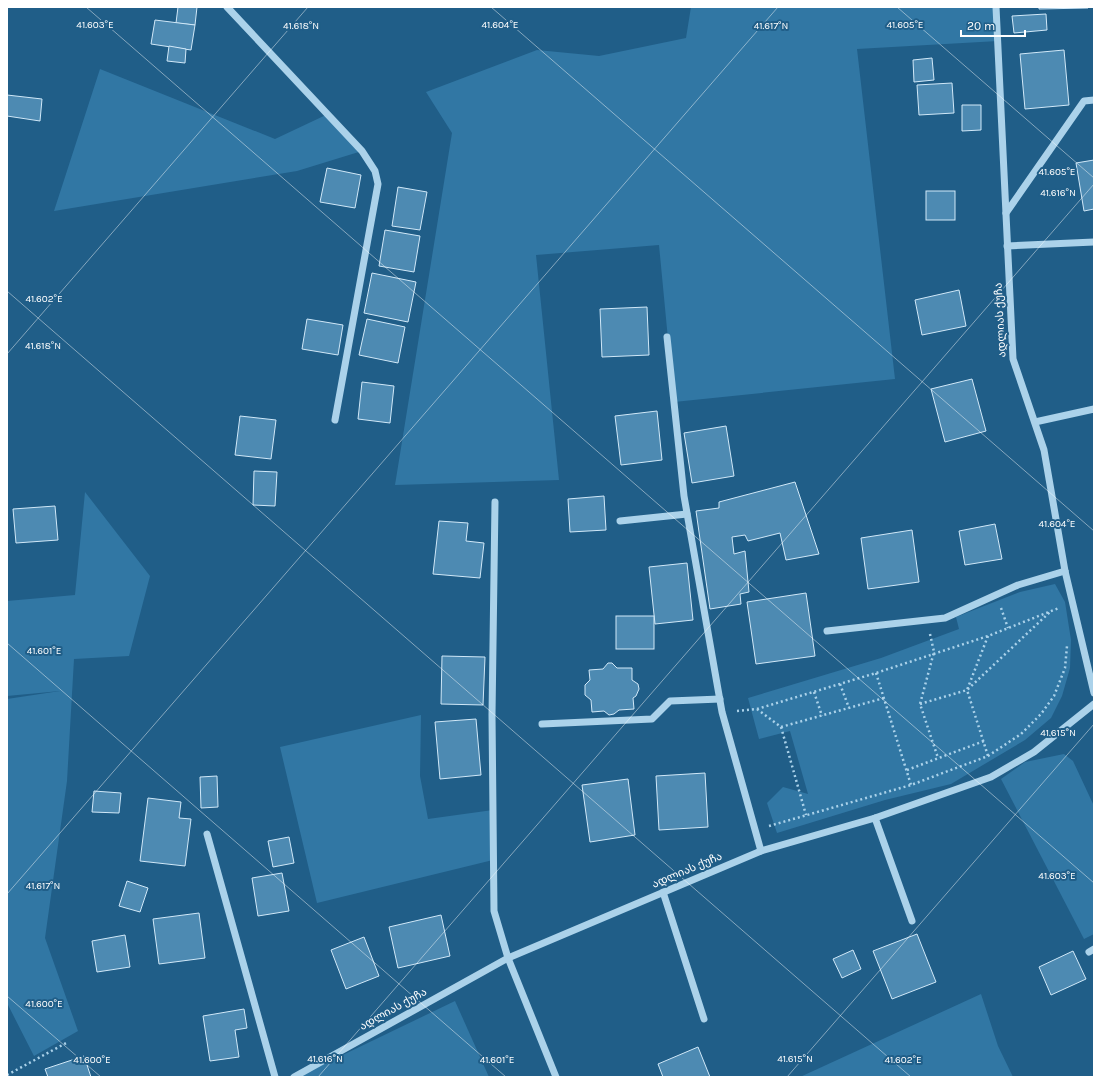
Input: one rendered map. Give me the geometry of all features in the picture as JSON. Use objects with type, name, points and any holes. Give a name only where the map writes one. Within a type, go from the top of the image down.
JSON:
[{"type":"street","points":[[227,7],[362,151],[375,171],[378,184],[335,420]]},
{"type":"street","name":"ადლიას ქუჩა","points":[[996,7],[1013,359],[1044,450],[1065,571],[1094,694]]},
{"type":"street","points":[[1006,213],[1084,101],[1094,100]]},
{"type":"street","points":[[1007,246],[1094,242]]},
{"type":"street","points":[[667,337],[687,514],[722,712],[761,851]]},
{"type":"street","points":[[1035,422],[1094,409]]},
{"type":"street","points":[[495,502],[492,715],[494,911],[508,958],[556,1077]]},
{"type":"street","points":[[620,521],[687,514]]},
{"type":"street","points":[[828,631],[867,625],[889,625],[945,618],[1018,585],[1065,571]]},
{"type":"street","points":[[542,724],[652,719],[670,701],[720,699]]},
{"type":"street","name":"ადლიას ქუჩა","points":[[294,1077],[508,958],[761,851],[874,818],[990,777],[1034,752],[1094,704]]},
{"type":"street","points":[[874,818],[912,921]]},
{"type":"street","points":[[207,834],[275,1077]]},
{"type":"street","points":[[663,892],[704,1019]]},
{"type":"path","points":[[996,595],[1008,628]]},
{"type":"path","points":[[722,712],[758,709],[876,673],[934,652],[988,636],[1062,606],[1063,614]]},
{"type":"path","points":[[920,704],[967,690],[1052,610]]},
{"type":"path","points":[[927,620],[934,652],[920,704],[938,758]]},
{"type":"path","points":[[988,636],[967,690],[988,756]]},
{"type":"path","points":[[755,830],[911,785],[988,756],[1021,734],[1046,708],[1054,696],[1065,668],[1068,642]]},
{"type":"path","points":[[876,673],[911,785]]},
{"type":"path","points":[[840,684],[849,708]]},
{"type":"path","points":[[814,692],[822,716]]},
{"type":"path","points":[[781,727],[884,698]]},
{"type":"path","points":[[758,709],[781,727],[806,815]]},
{"type":"path","points":[[906,770],[984,742]]},
{"type":"path","points":[[7,1075],[68,1042]]},
{"type":"shaded area","points":[[691,7],[996,7],[998,41],[857,49],[895,379],[674,402],[659,245],[536,255],[559,480],[395,485],[452,133],[426,92],[537,50],[599,56],[686,38]]},
{"type":"shaded area","points":[[100,69],[275,139],[328,114],[362,151],[297,171],[54,211]]},
{"type":"shaded area","points":[[85,492],[150,576],[129,656],[74,659],[67,781],[45,938],[78,1031],[34,1056],[7,1003],[7,699],[60,691],[7,696],[7,601],[75,595]]},
{"type":"shaded area","points":[[1055,584],[1065,602],[1071,640],[1070,668],[1062,696],[1051,718],[1025,740],[951,784],[885,800],[777,833],[767,803],[783,787],[808,794],[790,731],[759,739],[748,698],[881,658],[959,629],[956,617],[1020,592]]},
{"type":"shaded area","points":[[421,715],[420,776],[428,819],[493,810],[493,860],[317,903],[280,747]]},
{"type":"shaded area","points":[[1064,754],[1073,761],[1094,806],[1094,934],[1084,939],[1001,779],[1025,762]]},
{"type":"shaded area","points":[[981,994],[998,1046],[1013,1077],[800,1077]]},
{"type":"shaded area","points":[[455,1001],[489,1077],[297,1077]]},
{"type":"building","points":[[178,7],[197,7],[195,25],[176,23]]},
{"type":"building","points":[[1039,7],[1088,7],[1088,8],[1039,9]]},
{"type":"building","points":[[1046,14],[1047,30],[1014,33],[1012,16]]},
{"type":"building","points":[[155,20],[195,25],[191,50],[151,44]]},
{"type":"building","points":[[169,46],[186,49],[185,63],[167,61]]},
{"type":"building","points":[[1064,50],[1069,105],[1025,109],[1020,54]]},
{"type":"building","points":[[932,58],[934,80],[914,82],[913,60]]},
{"type":"building","points":[[952,83],[954,113],[919,115],[917,85]]},
{"type":"building","points":[[7,95],[42,99],[40,121],[7,116]]},
{"type":"building","points":[[962,105],[981,105],[981,130],[962,131]]},
{"type":"building","points":[[1094,160],[1094,209],[1084,211],[1076,163]]},
{"type":"building","points":[[327,168],[361,175],[355,208],[320,202]]},
{"type":"building","points":[[398,187],[427,192],[420,230],[392,226]]},
{"type":"building","points":[[926,191],[955,191],[955,220],[926,220]]},
{"type":"building","points":[[385,230],[420,236],[414,272],[379,266]]},
{"type":"building","points":[[372,273],[416,282],[408,322],[364,313]]},
{"type":"building","points":[[959,290],[966,326],[922,335],[915,300]]},
{"type":"building","points":[[647,307],[649,355],[602,357],[600,309]]},
{"type":"building","points":[[307,319],[343,325],[338,355],[302,349]]},
{"type":"building","points":[[367,319],[405,327],[398,363],[359,355]]},
{"type":"building","points":[[972,379],[986,431],[945,442],[931,389]]},
{"type":"building","points":[[362,382],[394,386],[390,423],[358,419]]},
{"type":"building","points":[[657,411],[662,460],[621,465],[615,416]]},
{"type":"building","points":[[240,416],[276,420],[271,459],[235,455]]},
{"type":"building","points":[[726,426],[734,476],[692,483],[684,433]]},
{"type":"building","points":[[254,471],[277,472],[275,506],[253,505]]},
{"type":"building","points":[[795,482],[819,554],[786,560],[780,533],[748,541],[745,535],[732,537],[734,554],[745,551],[749,592],[740,594],[741,604],[710,609],[696,511],[719,508],[719,502]]},
{"type":"building","points":[[604,496],[606,530],[570,532],[568,499]]},
{"type":"building","points":[[55,506],[58,540],[16,543],[13,509]]},
{"type":"building","points":[[439,521],[468,523],[466,541],[484,543],[480,578],[433,574]]},
{"type":"building","points":[[995,524],[1002,559],[965,565],[959,531]]},
{"type":"building","points":[[912,530],[919,582],[868,589],[861,538]]},
{"type":"building","points":[[687,563],[693,620],[655,624],[649,567]]},
{"type":"building","points":[[806,593],[815,656],[756,664],[747,602]]},
{"type":"building","points":[[616,616],[654,616],[654,649],[616,649]]},
{"type":"building","points":[[442,656],[485,657],[483,705],[441,704]]},
{"type":"building","points":[[608,663],[612,663],[617,668],[632,668],[632,680],[638,684],[639,689],[636,696],[633,698],[634,709],[619,710],[614,714],[609,715],[604,711],[592,712],[591,700],[585,695],[585,685],[590,680],[589,670],[603,669]]},
{"type":"building","points":[[476,719],[481,775],[440,779],[435,722]]},
{"type":"building","points":[[705,773],[708,827],[659,830],[656,776]]},
{"type":"building","points":[[217,776],[218,807],[201,808],[200,777]]},
{"type":"building","points":[[628,779],[635,835],[590,842],[582,785]]},
{"type":"building","points":[[94,791],[121,793],[119,813],[92,812]]},
{"type":"building","points":[[148,798],[181,802],[179,818],[191,819],[185,866],[140,861]]},
{"type":"building","points":[[289,837],[294,863],[273,867],[268,841]]},
{"type":"building","points":[[282,873],[289,911],[258,916],[252,878]]},
{"type":"building","points":[[127,881],[148,888],[140,912],[119,906]]},
{"type":"building","points":[[199,913],[205,958],[159,964],[153,919]]},
{"type":"building","points":[[441,915],[450,956],[398,968],[389,927]]},
{"type":"building","points":[[917,934],[936,982],[892,999],[873,951]]},
{"type":"building","points":[[125,935],[130,967],[97,972],[92,941]]},
{"type":"building","points":[[364,937],[379,976],[346,989],[331,950]]},
{"type":"building","points":[[853,950],[861,969],[842,978],[833,959]]},
{"type":"building","points":[[1073,951],[1086,979],[1051,995],[1039,967]]},
{"type":"building","points":[[244,1009],[247,1028],[235,1030],[239,1057],[210,1061],[203,1016]]},
{"type":"building","points":[[698,1047],[710,1077],[663,1077],[658,1064]]},
{"type":"building","points":[[84,1056],[91,1077],[48,1077],[45,1069]]}]
